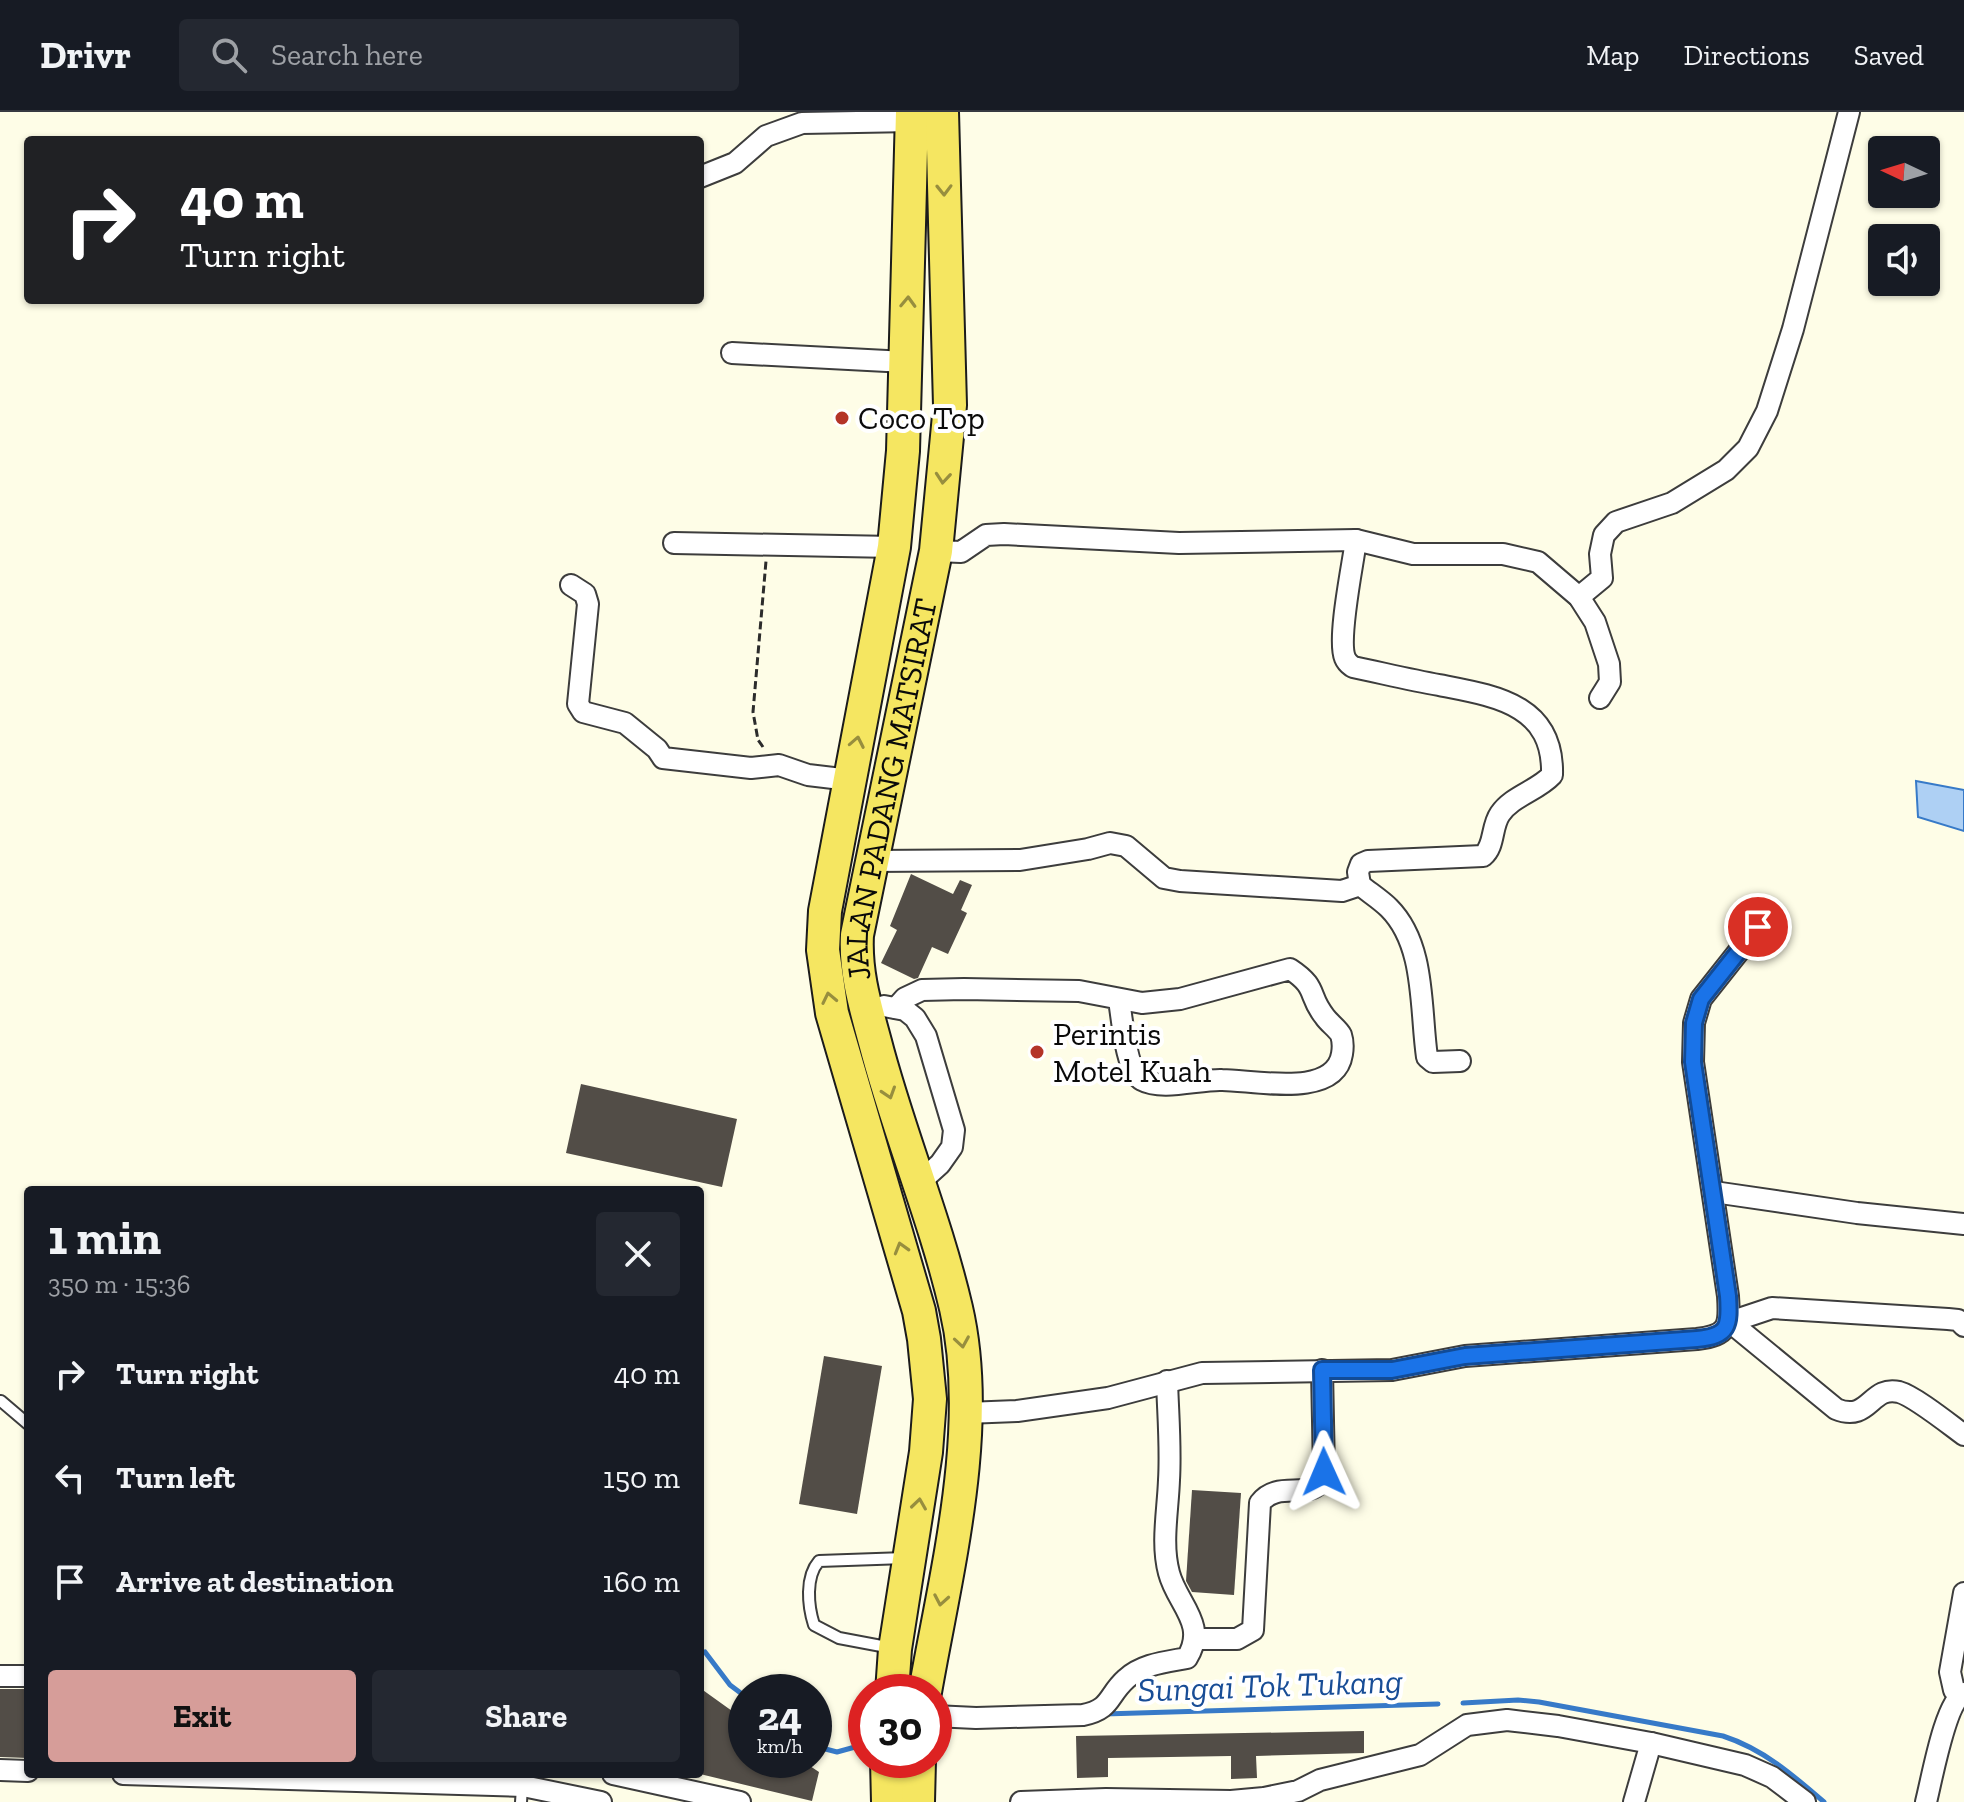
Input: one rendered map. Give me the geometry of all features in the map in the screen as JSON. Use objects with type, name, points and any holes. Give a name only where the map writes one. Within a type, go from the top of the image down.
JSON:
[{"type":"main road","name":"JALAN PADANG MATSIRAT","points":[[893,1674],[926,1452],[930,1399],[924,1339],[915,1296],[832,1013],[823,950],[825,911],[894,547],[903,451],[922,115]]},
{"type":"main road","name":"JALAN PADANG MATSIRAT","points":[[922,115],[950,405],[936,551],[857,935],[858,982],[880,1006],[886,1086],[919,1183],[956,1308],[964,1348],[966,1413],[957,1509],[928,1674]]},
{"type":"main road","points":[[894,547],[936,551]]},
{"type":"main road","points":[[887,1778],[888,1802]]},
{"type":"main road","points":[[918,1802],[919,1778]]},
{"type":"street","points":[[1579,597],[1602,578],[1600,554],[1604,535],[1616,522],[1672,503],[1726,470],[1748,448],[1767,411],[1793,329],[1849,112]]},
{"type":"street","points":[[704,175],[735,163],[766,136],[802,123],[922,115]]},
{"type":"street","points":[[732,353],[906,362]]},
{"type":"street","points":[[936,551],[961,552],[986,535],[1004,534],[1179,543],[1356,540],[1413,554],[1479,553],[1526,557],[1538,562],[1579,597],[1595,622],[1609,664],[1610,682],[1600,698]]},
{"type":"street","points":[[1356,540],[1346,609],[1343,655],[1347,663],[1353,667],[1490,695],[1512,703],[1528,714],[1540,728],[1552,753],[1552,775],[1542,786],[1511,802],[1500,813],[1487,853],[1483,856],[1368,861],[1361,864],[1358,872],[1360,885],[1390,909],[1411,945],[1420,988],[1427,1057],[1433,1062],[1460,1061]]},
{"type":"street","points":[[674,543],[894,547]]},
{"type":"street","points":[[571,585],[585,594],[588,604],[578,704],[583,712],[625,723],[657,749],[663,758],[751,768],[779,765],[808,775],[850,780]]},
{"type":"street","points":[[872,861],[1020,860],[1110,843],[1126,846],[1164,878],[1180,881],[1342,891],[1360,885]]},
{"type":"street","points":[[1758,927],[1706,991],[1694,1023],[1693,1062],[1714,1192],[1730,1322],[1836,1409],[1857,1413],[1887,1391],[1902,1392],[1964,1435]]},
{"type":"street","points":[[880,1006],[922,990],[1079,991],[1142,1003],[1180,999],[1290,969],[1307,979],[1319,1009],[1340,1034],[1343,1048],[1340,1063],[1334,1073],[1320,1080],[1292,1083],[1220,1080],[1170,1084],[1142,1081],[1134,1072],[1128,1054],[1119,1000]]},
{"type":"street","points":[[880,1006],[905,1010],[915,1018],[926,1036],[954,1130],[952,1147],[940,1164],[919,1183]]},
{"type":"street","points":[[1714,1192],[1857,1213],[1964,1224]]},
{"type":"street","points":[[966,1413],[1017,1411],[1077,1403],[1202,1373],[1392,1370],[1465,1356],[1712,1338],[1730,1322],[1772,1308],[1948,1319],[1958,1320],[1964,1326]]},
{"type":"street","points":[[1195,1639],[1237,1639],[1253,1630],[1260,1503],[1275,1492],[1317,1489],[1322,1484],[1322,1370]]},
{"type":"street","points":[[952,1717],[1083,1715],[1099,1712],[1126,1679],[1148,1666],[1187,1658],[1195,1639],[1167,1560],[1170,1478],[1167,1381]]},
{"type":"street","points":[[1926,1802],[1950,1713],[1962,1693],[1954,1690],[1950,1672],[1964,1593]]},
{"type":"street","points":[[0,1676],[24,1676]]},
{"type":"street","points":[[1021,1802],[1106,1799],[1231,1801],[1264,1798],[1298,1791],[1320,1780],[1420,1755],[1467,1725],[1491,1721],[1533,1722],[1651,1743],[1760,1770],[1805,1802]]},
{"type":"street","points":[[1634,1802],[1651,1743]]},
{"type":"street","points":[[0,1770],[24,1771]]},
{"type":"street","points":[[303,1778],[522,1787],[601,1802]]},
{"type":"street","points":[[631,1778],[740,1802]]},
{"type":"lane","points":[[1,1401],[24,1421]]},
{"type":"lane","points":[[895,1649],[839,1638],[814,1625],[809,1611],[813,1568],[819,1561],[911,1558]]},
{"type":"path","points":[[767,545],[753,712],[758,740],[779,765]]},
{"type":"water","points":[[1916,781],[1964,790],[1964,831],[1918,817]]},
{"type":"building","points":[[911,874],[953,894],[960,880],[972,885],[961,910],[967,913],[948,954],[932,947],[918,978],[914,979],[881,963],[897,930],[890,926]]},
{"type":"building","points":[[581,1084],[737,1119],[722,1187],[566,1153]]},
{"type":"building","points":[[824,1356],[882,1366],[857,1514],[799,1504]]},
{"type":"building","points":[[1192,1490],[1241,1493],[1234,1595],[1192,1592],[1186,1581]]},
{"type":"building","points":[[0,1689],[24,1689],[24,1758],[0,1757]]},
{"type":"building","points":[[704,1691],[728,1708],[728,1778],[818,1778],[812,1801],[704,1775]]},
{"type":"building","points":[[1364,1731],[1364,1753],[1256,1756],[1257,1778],[1231,1779],[1231,1756],[1108,1758],[1108,1777],[1077,1778],[1076,1736]]},
{"type":"waterway","name":"Sungai Tok Tukang","points":[[705,1652],[728,1682]]},
{"type":"waterway","name":"Sungai Tok Tukang","points":[[1463,1703],[1539,1702],[1723,1736],[1764,1755],[1824,1802]]},
{"type":"waterway","name":"Sungai Tok Tukang","points":[[1104,1714],[1438,1704]]},
{"type":"waterway","name":"Sungai Tok Tukang","points":[[832,1751],[848,1749]]},
{"type":"place","name":"Coco Top","points":[[842,418]]},
{"type":"place","name":"Perintis Motel Kuah","points":[[1037,1052]]},
{"type":"route","points":[[1324,1472],[1322,1370],[1392,1370],[1465,1356],[1712,1338],[1730,1322],[1714,1192],[1693,1062],[1694,1023],[1701,999],[1711,983],[1758,927]]}]
